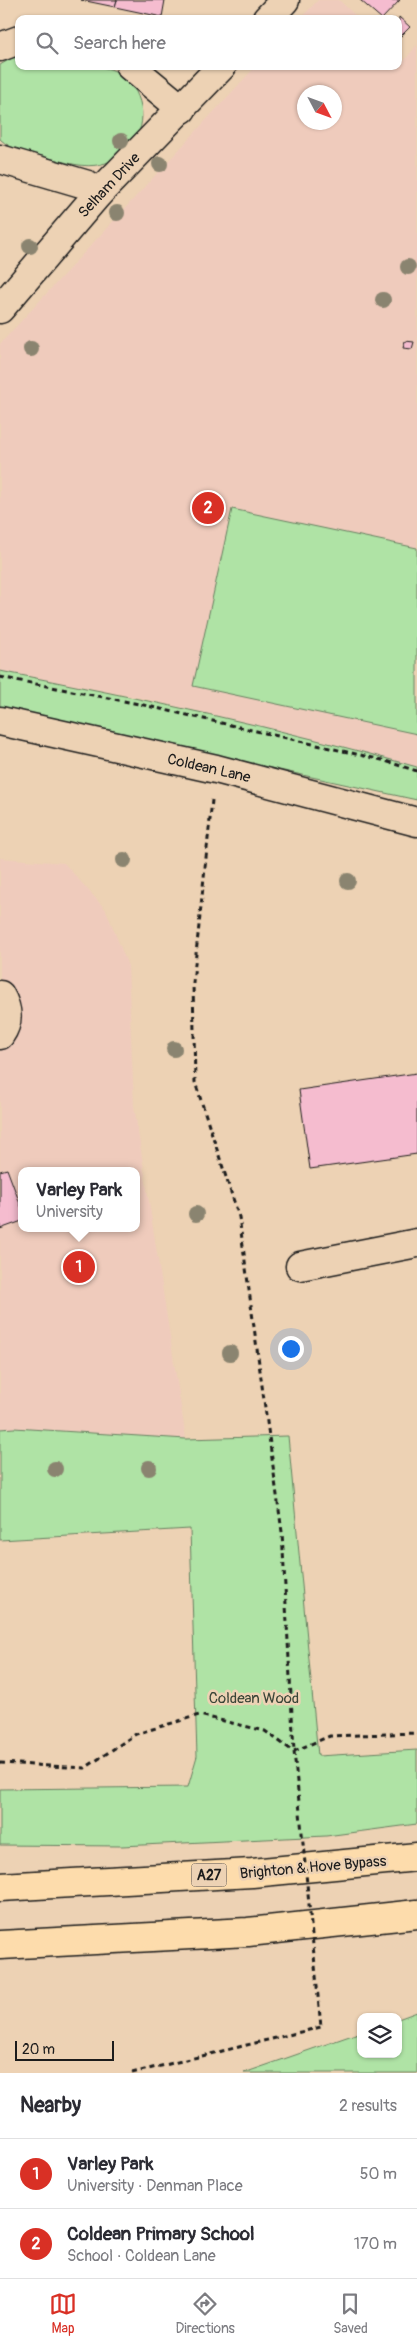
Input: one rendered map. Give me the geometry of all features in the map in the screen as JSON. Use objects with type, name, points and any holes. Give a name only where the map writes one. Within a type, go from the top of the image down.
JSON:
[{"type":"highway","name":"Brighton & Hove Bypass","points":[[0,1887],[252,1873],[417,1857]]},
{"type":"highway","points":[[0,1945],[248,1932],[417,1914]]},
{"type":"street","points":[[271,15],[285,0]]},
{"type":"street","points":[[0,46],[15,41]]},
{"type":"street","points":[[135,70],[182,109]]},
{"type":"street","name":"Selham Drive","points":[[0,309],[98,194],[218,70]]},
{"type":"street","points":[[0,159],[88,184],[98,194]]},
{"type":"street","name":"Coldean Lane","points":[[0,721],[216,769],[417,822]]},
{"type":"street","points":[[0,995],[7,1008],[8,1018],[5,1028],[0,1035]]},
{"type":"street","points":[[300,1266],[417,1243]]},
{"type":"path","points":[[0,677],[140,704],[417,770]]},
{"type":"path","points":[[132,2073],[321,2026],[294,1751],[282,1532],[239,1216],[195,1082],[193,983],[216,769]]},
{"type":"path","points":[[0,1763],[85,1768],[136,1734],[199,1715],[266,1731],[294,1751]]},
{"type":"path","points":[[294,1751],[330,1736],[417,1732]]},
{"type":"shaded area","points":[[318,0],[339,0],[355,15],[304,15]]},
{"type":"shaded area","points":[[417,45],[417,767],[334,744],[141,698],[0,671],[0,344],[252,70],[402,70],[402,60],[404,61]]},
{"type":"shaded area","points":[[0,858],[64,863],[106,910],[128,966],[134,1106],[186,1439],[14,1428],[0,1429]]},
{"type":"green space","points":[[15,56],[15,70],[112,70],[119,73],[133,87],[141,106],[141,127],[136,138],[112,160],[88,166],[67,163],[28,153],[10,146],[0,139],[0,65]]},
{"type":"green space","points":[[232,509],[417,548],[417,734],[193,686]]},
{"type":"green space","points":[[0,671],[210,714],[314,739],[417,767],[417,800],[0,709]]},
{"type":"green space","name":"Coldean Wood","points":[[14,1428],[186,1439],[288,1436],[318,1756],[417,1750],[417,1824],[326,1836],[122,1846],[0,1845],[0,1789],[188,1787],[197,1756],[190,1529],[0,1540],[0,1429]]},
{"type":"green space","points":[[417,2012],[417,2073],[244,2073],[357,2033],[357,2058],[402,2058],[402,2018]]},
{"type":"building","points":[[81,0],[117,0],[115,7]]},
{"type":"building","points":[[117,0],[165,0],[162,15],[153,15],[115,7]]},
{"type":"building","points":[[360,0],[400,0],[386,15],[377,15]]},
{"type":"building","points":[[402,20],[410,27],[402,35]]},
{"type":"building","points":[[405,341],[414,342],[412,349],[403,348]]},
{"type":"building","points":[[417,1073],[417,1154],[310,1169],[299,1090]]},
{"type":"building","points":[[7,1169],[18,1198],[18,1222],[0,1229],[0,1171]]},
{"type":"place","name":"Coldean Primary School","points":[[208,508]]},
{"type":"place","name":"Varley Park","points":[[79,1267]]}]
